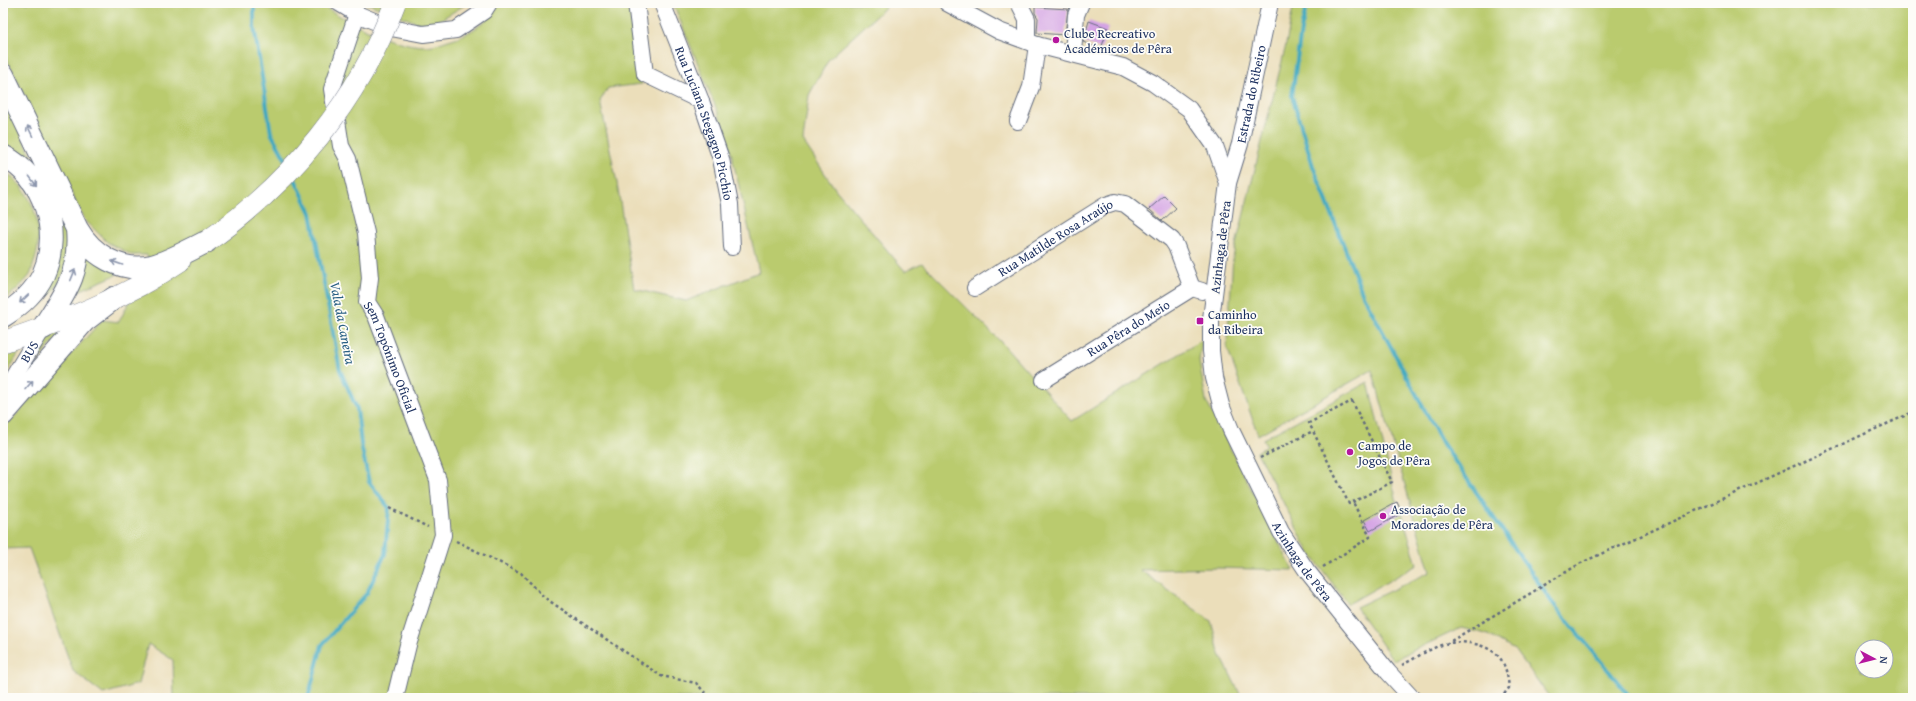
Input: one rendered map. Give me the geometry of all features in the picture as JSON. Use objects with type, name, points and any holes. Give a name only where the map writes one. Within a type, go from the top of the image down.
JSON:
[{"type":"highway","points":[[3,75],[77,229],[90,247],[104,258],[119,265],[135,268],[153,266],[206,242]]},
{"type":"highway","points":[[3,156],[21,167],[34,181],[49,215],[51,238],[49,255],[43,275],[32,292],[3,316]]},
{"type":"highway","points":[[43,328],[55,310],[75,272],[79,249],[77,229]]},
{"type":"highway","points":[[3,414],[84,321],[114,298]]},
{"type":"main road","points":[[3,342],[43,328],[114,298],[158,276],[206,242],[260,199],[301,158],[326,128],[366,66],[395,3]]},
{"type":"main road","points":[[3,328],[55,310],[142,275],[206,242]]},
{"type":"main road","points":[[3,335],[37,324],[55,310]]},
{"type":"street","points":[[339,3],[357,14],[391,28],[423,34],[456,30],[484,11],[489,3]]},
{"type":"street","points":[[636,3],[645,74],[701,101]]},
{"type":"street","name":"Rua Luciana Stegagno Picchio","points":[[662,3],[701,101],[721,159],[730,204],[732,247]]},
{"type":"street","name":"Azinhaga de Pêra","points":[[947,3],[998,31],[1032,43],[1123,67],[1153,83],[1189,109],[1215,146],[1228,183],[1214,295],[1211,351],[1214,378],[1226,417],[1281,532],[1302,564],[1388,672],[1412,698]]},
{"type":"street","points":[[968,3],[998,31]]},
{"type":"street","points":[[1018,121],[1031,87],[1032,43],[1027,19],[1019,3]]},
{"type":"street","points":[[1073,53],[1076,15],[1081,3]]},
{"type":"street","name":"Estrada do Ribeiro","points":[[1228,183],[1240,144],[1270,3]]},
{"type":"street","name":"Sem Topónimo Oficial","points":[[357,14],[332,89],[341,146],[348,159],[366,233],[370,278],[367,302],[376,316],[438,480],[443,535],[408,645],[395,698]]},
{"type":"street","name":"Rua Matilde Rosa Araújo","points":[[975,288],[1106,205],[1115,202],[1125,204],[1172,240],[1176,246],[1192,288]]},
{"type":"street","points":[[1192,288],[1214,295]]},
{"type":"street","name":"Rua Pêra do Meio","points":[[1044,380],[1192,288]]},
{"type":"street","name":"BUS","points":[[3,394],[43,328]]},
{"type":"path","points":[[1352,401],[1392,482],[1353,502],[1349,504],[1309,423],[1352,401]]},
{"type":"path","points":[[1388,672],[1446,644],[1582,563],[1913,412]]},
{"type":"path","points":[[1248,464],[1313,431]]},
{"type":"path","points":[[1321,568],[1370,537],[1353,502]]},
{"type":"path","points":[[389,508],[520,573],[546,598],[661,676],[696,683],[710,698]]},
{"type":"path","points":[[1446,644],[1461,643],[1476,645],[1489,649],[1502,660],[1507,674],[1509,688],[1501,698]]},
{"type":"green space","points":[[3,3],[318,3],[355,24],[384,37],[412,45],[428,46],[460,36],[473,30],[485,21],[500,3],[629,3],[633,42],[642,84],[608,88],[600,101],[617,183],[634,289],[686,301],[759,272],[727,135],[673,3],[890,3],[829,59],[809,95],[803,141],[836,190],[905,271],[922,263],[1004,345],[1072,421],[1202,340],[1199,361],[1206,401],[1293,570],[1217,568],[1140,570],[1211,621],[1219,652],[1242,698],[174,698],[173,660],[148,644],[138,684],[103,694],[73,671],[29,548],[3,549],[3,429],[102,320],[119,322],[130,300],[159,288],[147,255],[132,255],[107,242],[84,219],[3,51]]},
{"type":"green space","points":[[366,3],[468,3],[435,23],[418,23]]},
{"type":"green space","points":[[1294,3],[1913,3],[1913,698],[1550,698],[1516,651],[1486,634],[1461,628],[1393,660],[1356,607],[1430,572],[1372,370],[1258,435],[1227,347],[1233,257],[1285,49]]},
{"type":"green space","points":[[3,95],[62,221],[66,236],[68,257],[62,277],[47,298],[34,308],[27,311],[59,239],[3,148]]},
{"type":"green space","points":[[3,171],[13,178],[29,198],[37,222],[38,248],[30,275],[18,289],[3,300]]},
{"type":"green space","points":[[86,254],[116,271],[116,275],[76,292]]},
{"type":"green space","points":[[63,331],[18,383],[44,337]]},
{"type":"green space","points":[[14,350],[19,351],[19,353],[3,379],[3,353]]},
{"type":"green space","points":[[1368,382],[1397,502],[1402,513],[1417,565],[1348,604],[1309,552],[1257,452],[1266,446],[1263,439]]},
{"type":"building","points":[[1035,7],[1068,9],[1065,35],[1037,33],[1038,18],[1035,13]]},
{"type":"building","points":[[1089,21],[1108,28],[1101,49],[1083,42]]},
{"type":"building","points":[[1164,196],[1176,208],[1162,221],[1149,209]]},
{"type":"building","name":"Associação de Moradores de Pêra","points":[[1397,502],[1402,513],[1370,531],[1364,520]]},
{"type":"waterway","name":"Vala da Caneira","points":[[254,3],[254,26],[271,133],[288,164]]},
{"type":"waterway","points":[[1307,3],[1301,30],[1292,96],[1313,166],[1363,295],[1443,444],[1551,601],[1631,698]]},
{"type":"waterway","name":"Vala da Caneira","points":[[293,175],[311,213],[340,370],[357,409],[361,444],[369,482],[389,508],[385,554],[367,593],[322,645],[308,698]]},
{"type":"place","name":"Clube Recreativo Académicos de Pêra","points":[[1056,40]]},
{"type":"place","name":"Caminho da Ribeira","points":[[1200,321]]},
{"type":"place","name":"Campo de Jogos de Pêra","points":[[1350,452]]},
{"type":"place","name":"Associação de Moradores de Pêra","points":[[1383,516]]}]
